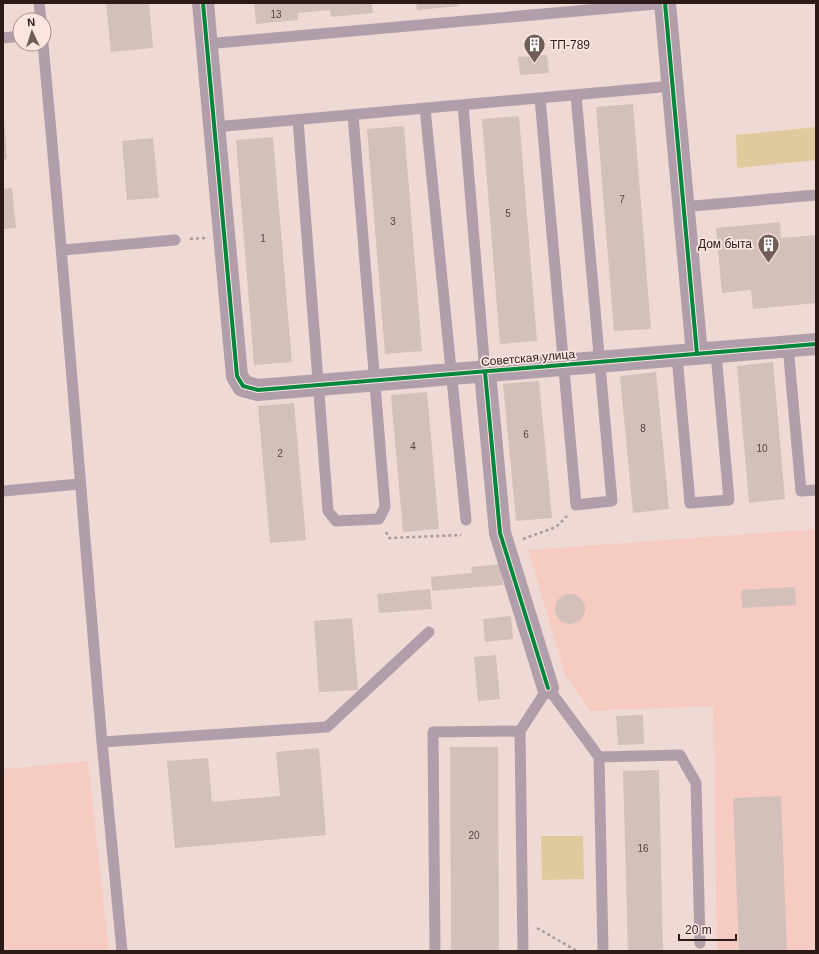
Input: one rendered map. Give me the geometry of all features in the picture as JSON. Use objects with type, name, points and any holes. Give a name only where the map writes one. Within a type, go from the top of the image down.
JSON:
[{"type":"street","points":[[203,3],[224,235]]},
{"type":"street","points":[[666,3],[682,207],[697,354]]},
{"type":"street","name":"Советская улица","points":[[224,235],[237,376],[243,386],[258,390],[816,344]]},
{"type":"street","points":[[484,372],[500,533],[548,688]]},
{"type":"lane","points":[[206,44],[666,3]]},
{"type":"lane","points":[[44,52],[63,250],[79,484],[122,951]]},
{"type":"lane","points":[[214,127],[673,86]]},
{"type":"lane","points":[[540,98],[576,505],[612,501],[576,95]]},
{"type":"lane","points":[[463,105],[484,372]]},
{"type":"lane","points":[[424,108],[466,520]]},
{"type":"lane","points":[[298,120],[328,511],[336,521],[379,519],[385,507],[376,381],[353,115]]},
{"type":"lane","points":[[682,207],[816,195]]},
{"type":"lane","points":[[63,250],[175,240]]},
{"type":"lane","points":[[788,346],[801,491],[816,490]]},
{"type":"lane","points":[[697,354],[729,500],[690,503],[697,354]]},
{"type":"lane","points":[[3,491],[79,484]]},
{"type":"lane","points":[[102,742],[327,726],[429,632]]},
{"type":"lane","points":[[523,951],[520,731],[548,688],[599,757],[603,951]]},
{"type":"lane","points":[[434,951],[433,732],[520,731]]},
{"type":"lane","points":[[599,757],[680,755],[696,783],[700,943]]},
{"type":"path","points":[[175,240],[224,235]]},
{"type":"path","points":[[504,546],[556,527],[576,505]]},
{"type":"path","points":[[379,519],[389,538],[468,534]]},
{"type":"path","points":[[522,920],[577,951]]},
{"type":"shaded area","points":[[816,127],[816,160],[737,168],[736,135]]},
{"type":"shaded area","points":[[816,529],[816,951],[717,951],[713,706],[590,711],[565,675],[528,550]]},
{"type":"shaded area","points":[[88,761],[109,951],[3,951],[3,769]]},
{"type":"shaded area","points":[[541,836],[583,836],[584,879],[542,880]]},
{"type":"building","points":[[106,3],[149,3],[153,48],[111,52]]},
{"type":"building","points":[[254,3],[372,3],[373,13],[331,17],[330,10],[298,13],[298,20],[256,24]]},
{"type":"building","points":[[416,3],[458,3],[459,6],[417,10]]},
{"type":"building","name":"ТП-789","points":[[547,55],[549,73],[520,75],[518,57]]},
{"type":"building","points":[[633,104],[651,329],[614,331],[596,107]]},
{"type":"building","points":[[519,116],[537,341],[500,344],[482,119]]},
{"type":"building","points":[[4,121],[7,159],[3,160],[3,122]]},
{"type":"building","points":[[404,126],[422,351],[385,354],[367,129]]},
{"type":"building","points":[[273,137],[292,362],[254,365],[236,140]]},
{"type":"building","points":[[153,138],[159,198],[127,200],[122,141]]},
{"type":"building","points":[[12,188],[16,228],[3,229],[3,189]]},
{"type":"building","name":"Дом быта","points":[[780,222],[781,238],[816,235],[816,303],[753,309],[751,290],[722,293],[716,228]]},
{"type":"building","points":[[773,362],[785,499],[749,503],[737,366]]},
{"type":"building","points":[[656,372],[669,509],[633,513],[620,376]]},
{"type":"building","points":[[539,381],[552,518],[516,521],[503,384]]},
{"type":"building","points":[[427,392],[439,529],[403,532],[391,395]]},
{"type":"building","points":[[294,403],[306,540],[270,543],[258,406]]},
{"type":"building","points":[[501,564],[503,585],[432,591],[431,577],[472,573],[471,567]]},
{"type":"building","points":[[795,587],[796,605],[742,608],[741,590]]},
{"type":"building","points":[[430,589],[432,609],[379,613],[377,594]]},
{"type":"building","points":[[570,594],[581,598],[585,609],[581,620],[570,624],[559,620],[555,609],[559,598]]},
{"type":"building","points":[[511,616],[513,639],[485,642],[483,619]]},
{"type":"building","points":[[352,618],[358,690],[319,692],[314,621]]},
{"type":"building","points":[[496,655],[500,699],[478,701],[474,657]]},
{"type":"building","points":[[643,715],[644,744],[618,745],[616,716]]},
{"type":"building","points":[[450,747],[498,747],[499,951],[451,951]]},
{"type":"building","points":[[319,748],[326,835],[175,848],[167,761],[208,758],[212,802],[280,796],[276,752]]},
{"type":"building","points":[[659,770],[663,951],[628,951],[623,771]]},
{"type":"building","points":[[781,796],[787,951],[739,951],[733,798]]},
{"type":"cycle path","points":[[203,3],[237,376],[243,386],[258,390],[816,344]]},
{"type":"cycle path","points":[[665,3],[697,354]]},
{"type":"cycle path","points":[[485,372],[500,533],[548,688]]},
{"type":"place","name":"ТП-789","points":[[534,64]]},
{"type":"place","name":"Дом быта","points":[[768,264]]}]
